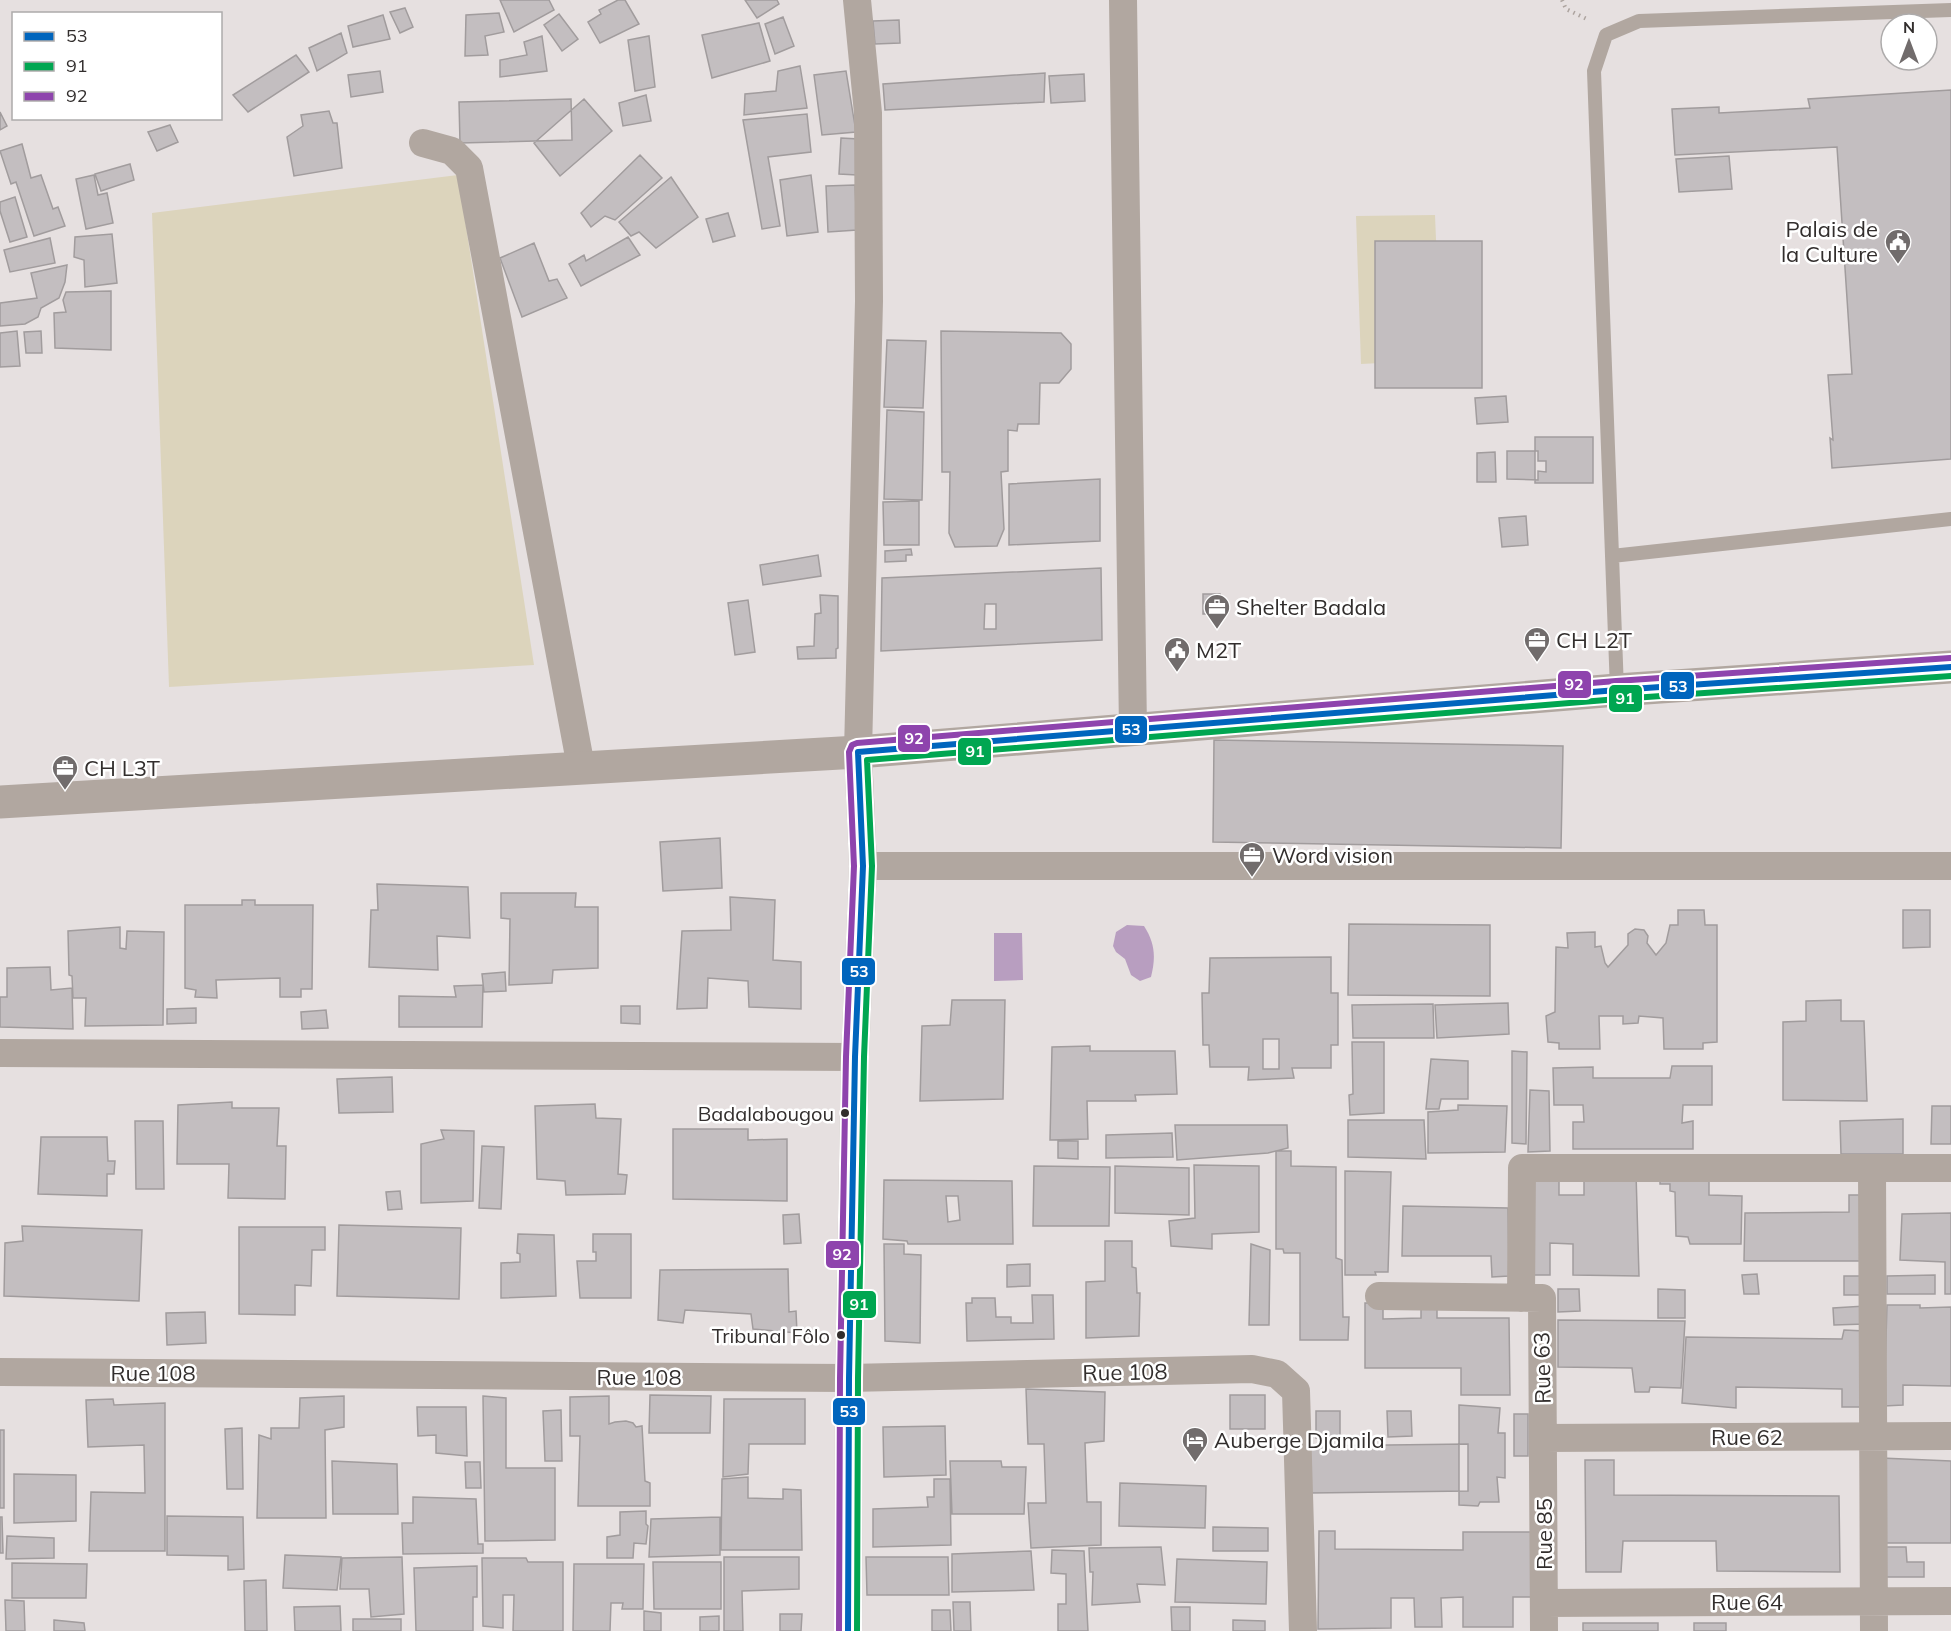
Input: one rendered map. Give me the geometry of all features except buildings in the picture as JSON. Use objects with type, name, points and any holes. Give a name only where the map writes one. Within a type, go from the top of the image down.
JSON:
[{"type":"street","points":[[848,1631],[849,1378],[855,1057],[863,866],[858,752],[869,289],[868,113],[856,0]]},
{"type":"street","points":[[1123,0],[1133,730]]},
{"type":"street","points":[[423,143],[452,151],[469,168],[581,768]]},
{"type":"street","points":[[0,802],[858,752],[1617,690],[1951,667]]},
{"type":"street","points":[[863,866],[1951,866]]},
{"type":"street","points":[[0,1053],[855,1057]]},
{"type":"street","name":"Rue 63","points":[[1543,1438],[1522,1168],[1872,1169]]},
{"type":"street","points":[[1874,1631],[1872,1169],[1951,1168]]},
{"type":"street","points":[[1378,1296],[1531,1298]]},
{"type":"street","name":"Rue 108","points":[[0,1372],[849,1378],[1252,1370],[1277,1374],[1296,1390],[1303,1631]]},
{"type":"street","name":"Rue 62","points":[[1543,1438],[1951,1436]]},
{"type":"street","name":"Rue 85","points":[[1543,1438],[1544,1631]]},
{"type":"street","name":"Rue 64","points":[[1544,1603],[1951,1601]]},
{"type":"lane","points":[[1617,690],[1594,71],[1606,34],[1639,21],[1951,10]]},
{"type":"lane","points":[[1612,556],[1951,519]]},
{"type":"path","points":[[1562,0],[1566,9],[1591,21],[1606,34]]},
{"type":"shaded area","points":[[458,175],[534,665],[169,687],[152,213]]},
{"type":"shaded area","points":[[1435,215],[1441,360],[1361,364],[1356,216]]},
{"type":"shaded area","points":[[1127,925],[1144,926],[1152,944],[1154,963],[1151,977],[1140,981],[1131,975],[1125,959],[1116,952],[1113,946],[1116,932]]},
{"type":"shaded area","points":[[994,933],[1022,933],[1023,980],[994,981]]},
{"type":"transit line","name":"92","points":[[839,1631],[840,1378],[846,1057],[854,866],[849,752],[852,745],[1616,681],[1950,658]]},
{"type":"transit line","name":"53","points":[[858,752],[1617,690],[1951,667]]},
{"type":"transit line","name":"91","points":[[857,1631],[858,1378],[864,1057],[872,866],[867,760],[1618,699],[1951,676]]},
{"type":"transit line","name":"53","points":[[848,1631],[849,1378],[855,1057],[863,866],[858,752]]},
{"type":"place","name":"Palais de la Culture","points":[[1898,265]]},
{"type":"place","name":"Shelter Badala","points":[[1217,630]]},
{"type":"place","name":"CH L2T","points":[[1537,663]]},
{"type":"place","name":"M2T","points":[[1177,673]]},
{"type":"place","name":"CH L3T","points":[[65,791]]},
{"type":"place","name":"Word vision","points":[[1252,878]]},
{"type":"place","name":"Badalabougou","points":[[845,1113]]},
{"type":"place","name":"Tribunal Fôlo","points":[[841,1335]]},
{"type":"place","name":"Auberge Djamila","points":[[1195,1463]]}]
